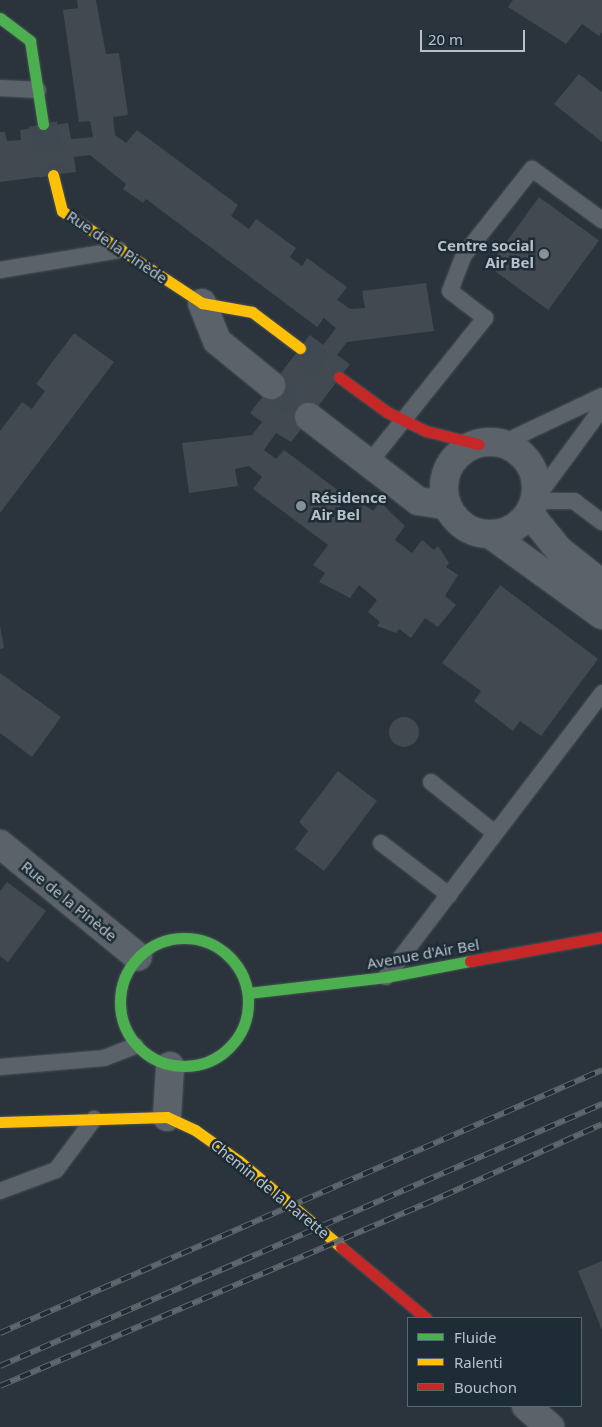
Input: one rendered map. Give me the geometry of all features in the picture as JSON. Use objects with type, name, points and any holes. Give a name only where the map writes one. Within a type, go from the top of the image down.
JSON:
[{"type":"street","points":[[0,18],[30,41],[43,124]]},
{"type":"street","name":"Rue de la Pinède","points":[[53,175],[62,211],[202,303],[252,312],[300,348]]},
{"type":"street","points":[[202,303],[217,341],[271,385]]},
{"type":"street","points":[[339,377],[403,420],[426,431],[490,444],[518,452],[530,465],[536,483],[532,507],[519,524],[491,535]]},
{"type":"street","points":[[309,417],[418,501],[448,506]]},
{"type":"street","points":[[490,444],[458,455],[446,474],[448,506],[457,522],[473,531],[491,535],[602,615]]},
{"type":"street","points":[[532,507],[559,550],[602,584]]},
{"type":"street","name":"Rue de la Pinède","points":[[0,844],[138,957]]},
{"type":"street","name":"Avenue d'Air Bel","points":[[248,993],[386,976],[602,937]]},
{"type":"street","points":[[179,938],[205,940],[230,956],[246,982],[248,993],[246,1021],[236,1041],[214,1060],[190,1067],[170,1066],[153,1059],[136,1046],[121,1019],[120,992],[128,968],[148,948],[179,938]]},
{"type":"street","points":[[167,1117],[170,1066]]},
{"type":"street","name":"Chemin de la Parette","points":[[0,1122],[167,1117],[195,1130],[239,1160],[425,1317]]},
{"type":"street","points":[[527,1407],[550,1427]]},
{"type":"lane","points":[[0,88],[38,90]]},
{"type":"lane","points":[[369,463],[485,318],[450,291],[464,255],[532,169],[602,220]]},
{"type":"lane","points":[[0,270],[119,250]]},
{"type":"lane","points":[[490,444],[602,396]]},
{"type":"lane","points":[[532,507],[602,408]]},
{"type":"lane","points":[[532,507],[574,501],[602,522]]},
{"type":"lane","points":[[386,976],[602,693]]},
{"type":"lane","points":[[431,782],[495,833]]},
{"type":"lane","points":[[381,843],[449,895]]},
{"type":"lane","points":[[0,1067],[104,1058],[136,1046]]},
{"type":"lane","points":[[0,1191],[56,1170],[94,1119]]},
{"type":"building","points":[[77,0],[96,0],[106,54],[119,53],[128,115],[113,117],[115,135],[126,143],[137,130],[238,205],[231,216],[249,229],[256,219],[296,248],[290,257],[302,266],[307,258],[347,287],[337,300],[350,309],[365,308],[362,291],[426,283],[434,331],[347,342],[337,355],[350,364],[291,442],[276,433],[264,450],[276,459],[284,450],[347,497],[335,513],[347,522],[361,502],[373,511],[380,502],[405,526],[395,540],[412,553],[422,540],[434,550],[438,546],[449,563],[446,567],[458,575],[445,596],[456,605],[438,627],[425,618],[411,638],[399,629],[396,633],[377,626],[380,622],[368,612],[377,600],[359,585],[350,598],[319,582],[325,573],[313,565],[328,545],[253,489],[262,477],[249,466],[235,469],[238,486],[189,493],[182,443],[252,435],[262,422],[250,413],[310,335],[323,345],[336,328],[324,318],[317,327],[146,199],[143,203],[123,189],[126,184],[90,155],[74,157],[76,172],[0,182],[0,132],[5,132],[7,141],[21,140],[20,130],[68,123],[71,139],[93,137],[90,121],[79,122],[63,10],[78,8]]},
{"type":"building","points":[[513,0],[602,0],[602,32],[599,36],[582,24],[566,44],[508,7]]},
{"type":"building","points":[[579,74],[602,92],[602,142],[554,104]]},
{"type":"building","name":"Centre social Air Bel","points":[[539,197],[599,240],[548,310],[488,267]]},
{"type":"building","points":[[74,333],[114,362],[0,513],[0,431],[22,402],[32,409],[45,391],[36,384]]},
{"type":"building","points":[[500,585],[598,659],[541,736],[520,721],[513,731],[474,701],[481,691],[442,663]]},
{"type":"building","points":[[0,625],[4,648],[0,649]]},
{"type":"building","points":[[0,673],[61,717],[32,757],[0,733]]},
{"type":"building","points":[[404,717],[415,721],[419,732],[415,743],[404,747],[393,743],[389,732],[393,721]]},
{"type":"building","points":[[338,771],[377,801],[324,871],[295,849],[308,831],[299,822]]},
{"type":"building","points":[[7,882],[46,911],[8,962],[0,956],[0,891]]},
{"type":"building","points":[[602,1261],[602,1330],[578,1271]]},
{"type":"tunnel","points":[[43,124],[53,175]]},
{"type":"tunnel","points":[[300,348],[339,377]]},
{"type":"tunnel","points":[[271,385],[309,417]]},
{"type":"railway","points":[[0,1333],[602,1070]]},
{"type":"railway","points":[[0,1366],[602,1104]]},
{"type":"railway","points":[[0,1386],[423,1205],[602,1124]]},
{"type":"traffic: fast","points":[[0,18],[30,41],[43,124]]},
{"type":"traffic: fast","points":[[184,938],[197,939],[209,943],[229,957],[243,977],[247,989],[248,1002],[247,1015],[243,1027],[229,1047],[209,1061],[197,1065],[184,1066],[171,1065],[159,1061],[139,1047],[125,1027],[121,1015],[120,1002],[121,989],[125,977],[139,957],[159,943],[171,939],[184,938]]},
{"type":"traffic: fast","points":[[248,993],[386,977],[470,961]]},
{"type":"traffic: slow","points":[[53,175],[62,211],[202,303],[252,312],[300,348]]},
{"type":"traffic: slow","points":[[0,1122],[167,1117],[195,1130],[239,1161],[341,1247]]},
{"type":"traffic: jam","points":[[339,377],[387,412],[426,431],[478,444]]},
{"type":"traffic: jam","points":[[470,961],[602,937]]},
{"type":"traffic: jam","points":[[341,1247],[425,1317]]},
{"type":"place","name":"Centre social Air Bel","points":[[544,254]]},
{"type":"place","name":"Résidence Air Bel","points":[[301,506]]}]
